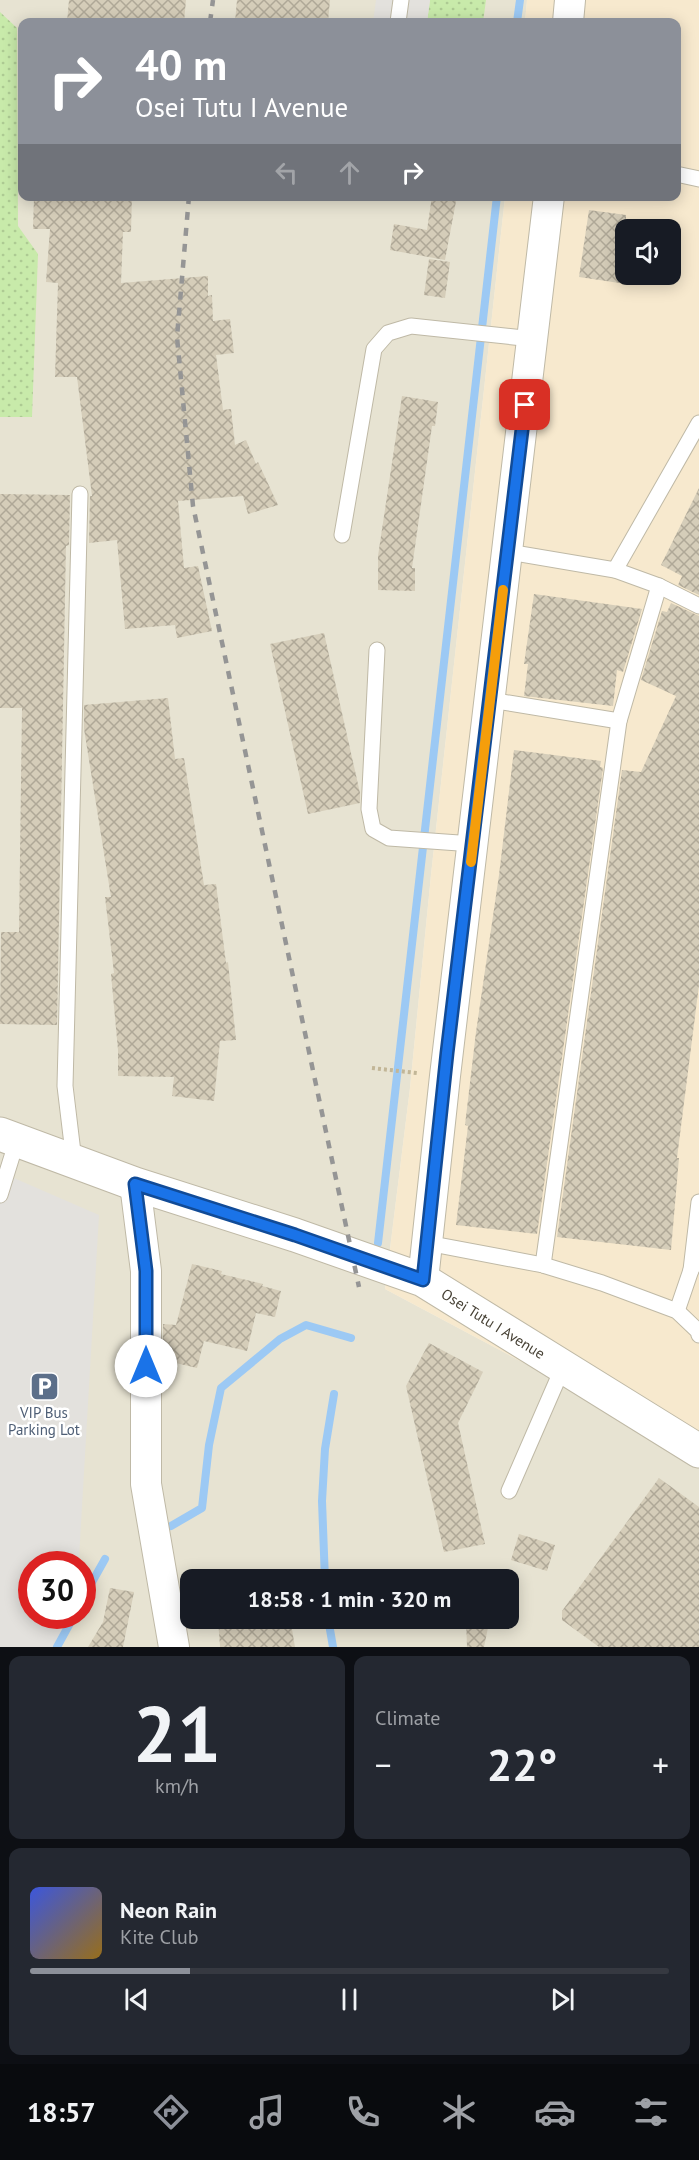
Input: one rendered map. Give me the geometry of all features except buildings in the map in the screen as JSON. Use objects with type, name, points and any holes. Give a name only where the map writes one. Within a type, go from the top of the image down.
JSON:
[{"type":"street","points":[[568,18],[570,0]]},
{"type":"street","points":[[423,1280],[548,201]]},
{"type":"street","name":"Osei Tutu I Avenue","points":[[9,1137],[135,1184],[295,1235],[423,1280],[699,1451]]},
{"type":"street","points":[[135,1184],[146,1271],[146,1484],[174,1647]]},
{"type":"lane","points":[[399,18],[401,0]]},
{"type":"lane","points":[[681,175],[699,179]]},
{"type":"lane","points":[[342,536],[374,349],[388,333],[411,326],[533,339]]},
{"type":"lane","points":[[615,570],[699,423]]},
{"type":"lane","points":[[74,1161],[65,1086],[80,494]]},
{"type":"lane","points":[[508,552],[615,570],[659,586],[699,606]]},
{"type":"lane","points":[[543,1265],[619,721],[659,586]]},
{"type":"lane","points":[[377,650],[369,809],[373,829],[389,838],[473,844]]},
{"type":"lane","points":[[490,700],[619,721]]},
{"type":"lane","points":[[0,1195],[9,1137]]},
{"type":"lane","points":[[678,1311],[691,1270],[699,1202]]},
{"type":"lane","points":[[427,1243],[543,1265],[602,1283],[678,1311],[698,1332]]},
{"type":"lane","points":[[691,1270],[699,1256]]},
{"type":"lane","points":[[509,1491],[563,1367]]},
{"type":"path","points":[[372,1068],[445,1076]]},
{"type":"shaded area","points":[[0,0],[527,0],[525,18],[18,18],[18,201],[505,201],[410,1088],[385,1289],[582,1394],[699,1467],[699,1647],[0,1647]]},
{"type":"shaded area","points":[[376,0],[430,0],[428,18],[374,18]]},
{"type":"shaded area","points":[[527,0],[699,0],[699,1467],[582,1394],[385,1289],[410,1088],[505,201],[681,201],[681,18],[525,18]]},
{"type":"shaded area","name":"VIP Bus Parking Lot","points":[[0,1172],[99,1215],[79,1551],[18,1551],[18,1629],[62,1629],[57,1647],[0,1647]]},
{"type":"green space","points":[[430,0],[486,0],[484,18],[428,18]]},
{"type":"green space","points":[[0,12],[17,28],[18,226],[38,254],[32,417],[0,417]]},
{"type":"waterway","points":[[518,18],[520,0]]},
{"type":"waterway","points":[[378,1243],[496,201]]},
{"type":"waterway","points":[[171,1526],[202,1508],[209,1445],[221,1388],[280,1339],[306,1325],[351,1338]]},
{"type":"waterway","points":[[325,1569],[322,1501],[325,1449],[334,1394]]},
{"type":"waterway","points":[[96,1575],[105,1559]]},
{"type":"waterway","points":[[57,1647],[67,1629]]},
{"type":"waterway","points":[[330,1629],[333,1647]]},
{"type":"railway","points":[[211,18],[213,0]]},
{"type":"railway","points":[[189,201],[177,337],[193,506],[359,1287]]},
{"type":"slow traffic","points":[[471,862],[503,590]]},
{"type":"place","name":"VIP Bus Parking Lot","points":[[44,1386]]},
{"type":"route","points":[[146,1366],[146,1271],[135,1184],[295,1235],[423,1280],[447,1053],[525,405]]}]
